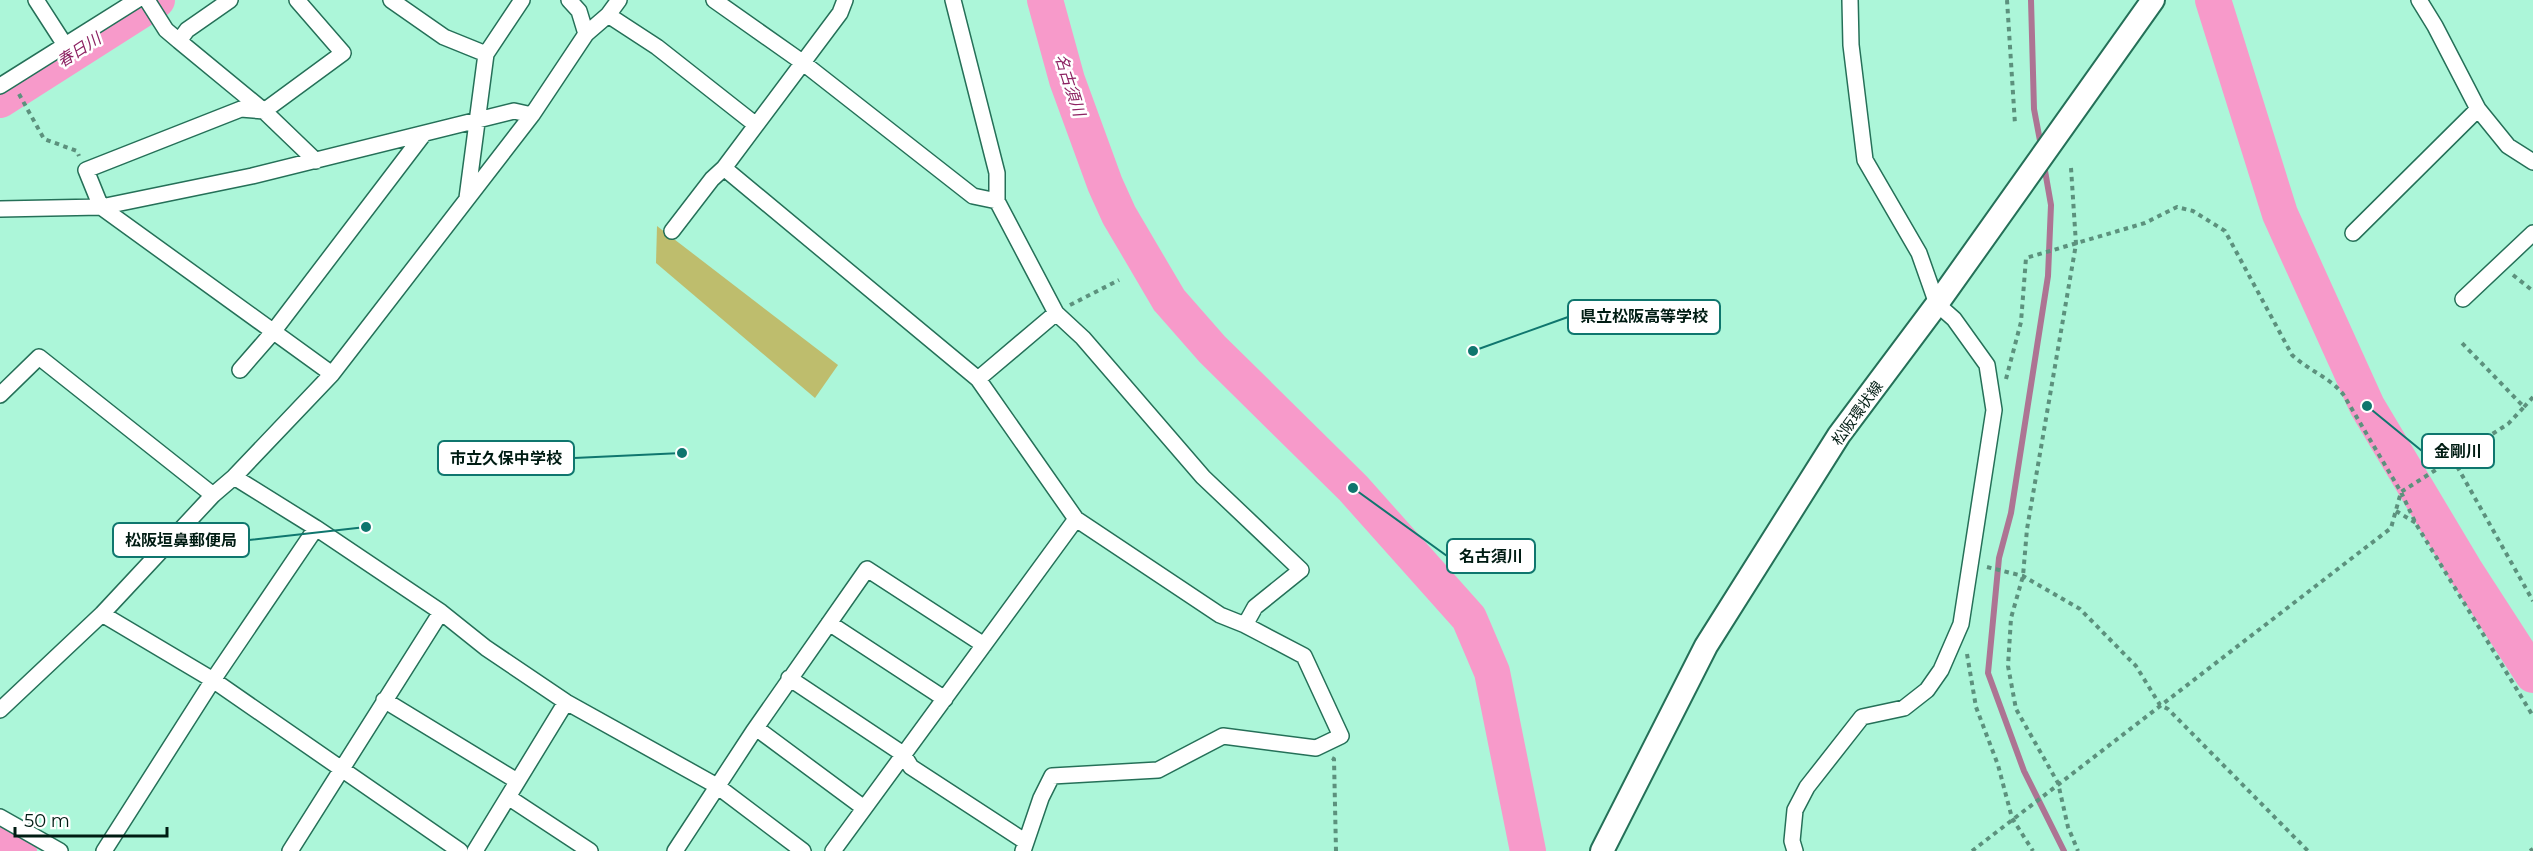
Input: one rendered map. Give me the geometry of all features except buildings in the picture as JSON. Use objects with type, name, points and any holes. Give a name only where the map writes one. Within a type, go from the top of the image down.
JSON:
[{"type":"main road","name":"松阪環状線","points":[[1602,851],[1706,646],[1839,435],[1937,304],[2153,0]]},
{"type":"street","points":[[36,0],[65,45]]},
{"type":"street","points":[[6,82],[137,0]]},
{"type":"street","points":[[147,0],[166,30],[264,111],[316,161]]},
{"type":"street","points":[[179,41],[187,30],[230,0]]},
{"type":"street","points":[[297,0],[343,53],[264,111],[241,110],[86,170],[101,207],[332,374]]},
{"type":"street","points":[[391,0],[444,37],[486,54]]},
{"type":"street","points":[[467,198],[486,54],[522,0]]},
{"type":"street","points":[[569,0],[579,11],[586,34]]},
{"type":"street","points":[[0,710],[102,614],[213,495],[234,477],[332,374],[532,115],[586,34],[608,15],[619,0]]},
{"type":"street","points":[[714,0],[802,62],[973,196],[997,201]]},
{"type":"street","points":[[672,231],[712,179],[724,168],[840,13],[845,0]]},
{"type":"street","points":[[953,0],[997,173],[997,201],[1056,313],[1083,338],[1203,477],[1300,570],[1255,607],[1245,625]]},
{"type":"street","points":[[1795,851],[1792,841],[1796,810],[1807,787],[1862,717],[1905,708],[1927,690],[1941,670],[1961,624],[1994,410],[1987,365],[1954,319],[1937,304],[1919,253],[1864,160],[1851,45],[1850,0]]},
{"type":"street","points":[[2419,0],[2436,26],[2478,109],[2508,146],[2533,162]]},
{"type":"street","points":[[608,15],[657,47],[756,125]]},
{"type":"street","points":[[2352,233],[2478,109]]},
{"type":"street","points":[[0,209],[101,207],[316,161],[476,123],[514,111],[532,115]]},
{"type":"street","points":[[240,370],[273,332],[423,135]]},
{"type":"street","points":[[724,168],[978,379],[1076,519],[1220,615],[1245,625],[1304,656],[1341,736],[1316,748],[1223,736],[1158,770],[1052,776],[1041,798],[1024,846],[911,767],[903,754],[789,678]]},
{"type":"street","points":[[2463,299],[2533,233]]},
{"type":"street","points":[[978,379],[1056,313]]},
{"type":"street","points":[[0,394],[39,357],[213,495]]},
{"type":"street","points":[[234,477],[316,528],[441,612],[486,648],[566,702],[717,786],[803,851]]},
{"type":"street","points":[[833,851],[1076,519]]},
{"type":"street","points":[[104,851],[213,681],[316,528]]},
{"type":"street","points":[[675,851],[789,678],[867,569],[984,645]]},
{"type":"street","points":[[297,849],[342,768],[441,612]]},
{"type":"street","points":[[102,614],[213,681],[460,851]]},
{"type":"street","points":[[828,623],[945,699]]},
{"type":"street","points":[[384,700],[517,781]]},
{"type":"street","points":[[475,851],[566,702]]},
{"type":"street","points":[[756,728],[864,808]]},
{"type":"street","points":[[508,797],[590,851]]},
{"type":"street","points":[[1,818],[60,851]]},
{"type":"path","points":[[2007,0],[2015,124]]},
{"type":"path","points":[[6,82],[44,139],[77,151],[86,170]]},
{"type":"path","points":[[2071,168],[2076,244],[2026,528],[2023,576],[2011,618],[2008,666],[2016,709],[2058,783],[2068,827],[2078,851]]},
{"type":"path","points":[[1994,410],[2011,369],[2021,322],[2025,258],[2145,223],[2177,207],[2193,211],[2225,231],[2292,355],[2306,368],[2334,383],[2343,394],[2401,492],[2416,524],[2533,716]]},
{"type":"path","points":[[2500,264],[2533,291]]},
{"type":"path","points":[[1056,313],[1119,280]]},
{"type":"path","points":[[2462,343],[2524,407]]},
{"type":"path","points":[[1972,851],[2391,528],[2401,492],[2508,424],[2533,397]]},
{"type":"path","points":[[2450,461],[2458,468],[2533,601]]},
{"type":"path","points":[[2396,511],[2416,524]]},
{"type":"path","points":[[1970,563],[2023,576],[2080,609],[2136,666],[2160,705],[2168,710],[2308,851]]},
{"type":"path","points":[[1961,624],[1976,706],[1998,765],[2013,818],[2033,851]]},
{"type":"path","points":[[1316,748],[1334,759],[1336,851]]},
{"type":"shaded area","points":[[657,226],[838,365],[815,398],[656,263]]},
{"type":"waterway","name":"春日川","points":[[0,100],[157,0]]},
{"type":"waterway","name":"名古須川","points":[[1045,0],[1067,80],[1105,184],[1119,215],[1169,300],[1212,349],[1353,488],[1469,618],[1492,672],[1528,851]]},
{"type":"waterway","points":[[2031,0],[2034,109],[2041,146]]},
{"type":"waterway","points":[[2213,0],[2280,214],[2367,406],[2465,570],[2533,675]]},
{"type":"waterway","points":[[2044,165],[2051,205],[2048,276],[2011,513],[1999,558],[1988,673],[2024,771],[2064,851]]},
{"type":"waterway","name":"春日川","points":[[0,838],[19,851]]},
{"type":"place","name":"県立松阪高等学校","points":[[1473,351]]},
{"type":"place","name":"金剛川","points":[[2367,406]]},
{"type":"place","name":"市立久保中学校","points":[[682,453]]},
{"type":"place","name":"名古須川","points":[[1353,488]]},
{"type":"place","name":"松阪垣鼻郵便局","points":[[366,527]]}]
